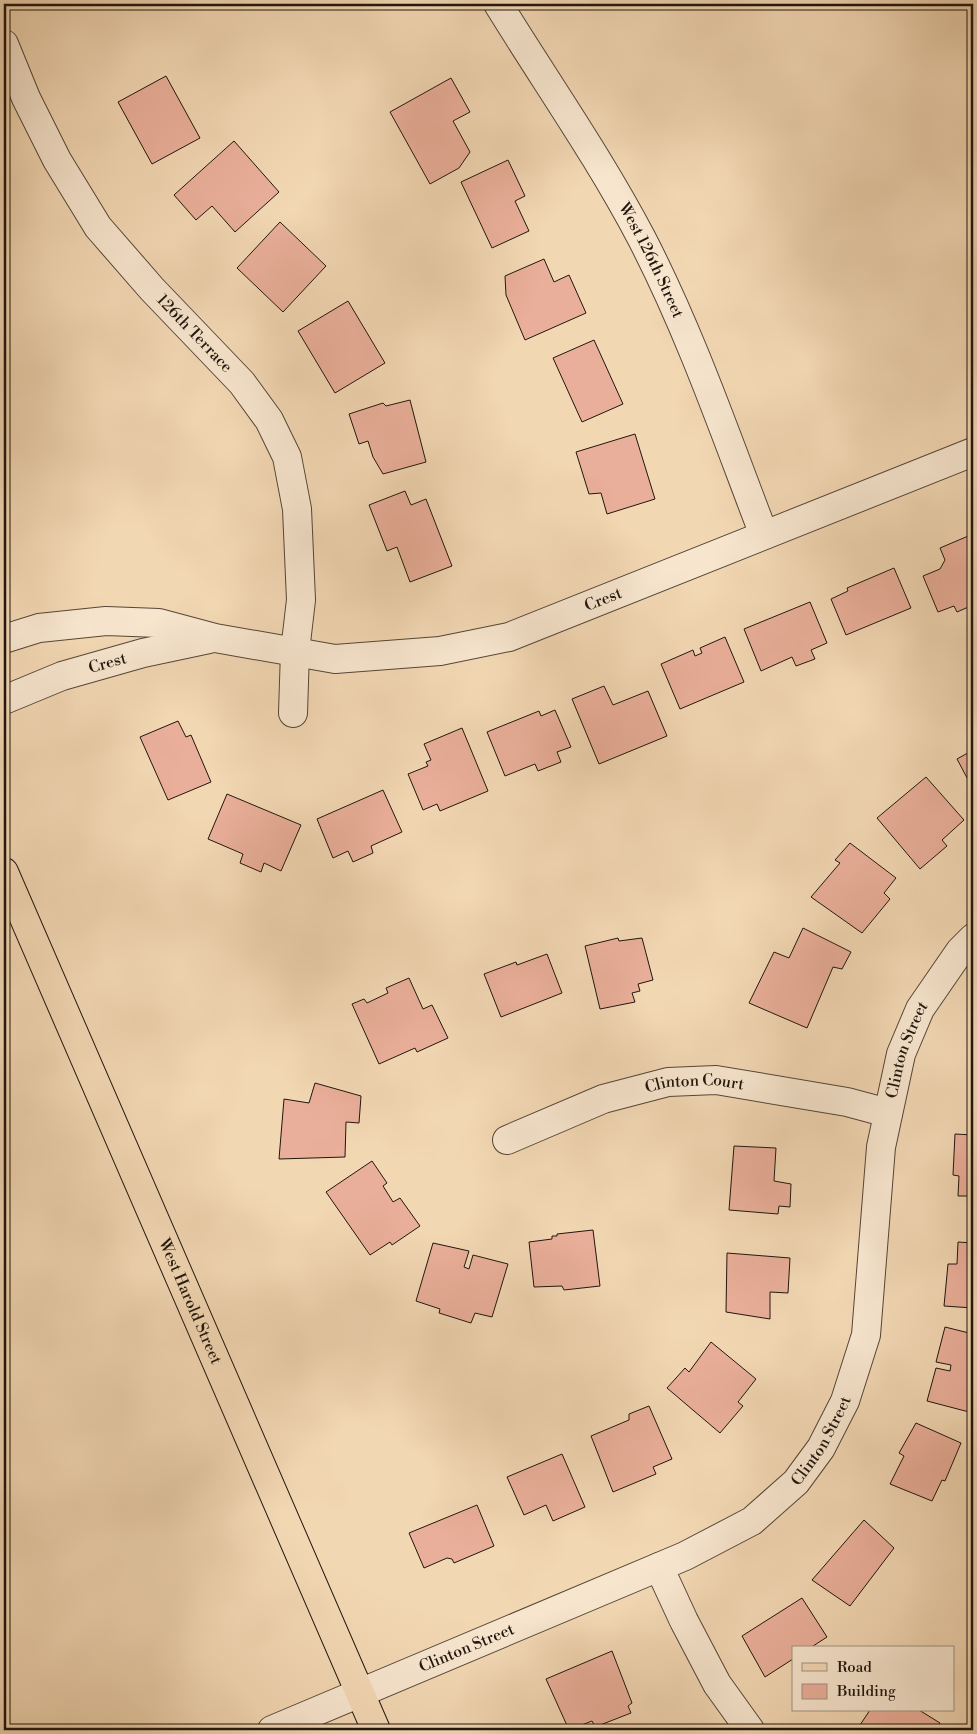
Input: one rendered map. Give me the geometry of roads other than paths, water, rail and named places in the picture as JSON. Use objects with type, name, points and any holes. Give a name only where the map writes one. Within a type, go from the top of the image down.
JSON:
[{"type":"main road","name":"West Harold Street","points":[[4,872],[376,1730]]},
{"type":"street","name":"West 126th Street","points":[[498,4],[577,126],[642,239],[689,341],[764,535]]},
{"type":"street","name":"126th Terrace","points":[[4,44],[26,98],[57,160],[98,227],[152,289],[242,383],[269,420],[287,457],[298,509],[301,600],[295,652],[293,713]]},
{"type":"street","name":"Crest","points":[[4,639],[38,628],[106,621],[159,623],[215,638],[335,658],[440,651],[509,637],[973,452]]},
{"type":"street","name":"Crest","points":[[4,700],[62,676],[143,653],[215,638]]},
{"type":"street","name":"Clinton Street","points":[[272,1730],[685,1556],[752,1521],[796,1482],[821,1448],[845,1401],[866,1336],[881,1147],[900,1054],[920,1009],[960,951],[973,938]]},
{"type":"street","name":"Clinton Court","points":[[507,1140],[603,1099],[668,1082],[716,1080],[848,1102],[888,1113]]},
{"type":"street","points":[[659,1567],[684,1622],[717,1684],[750,1730]]}]
